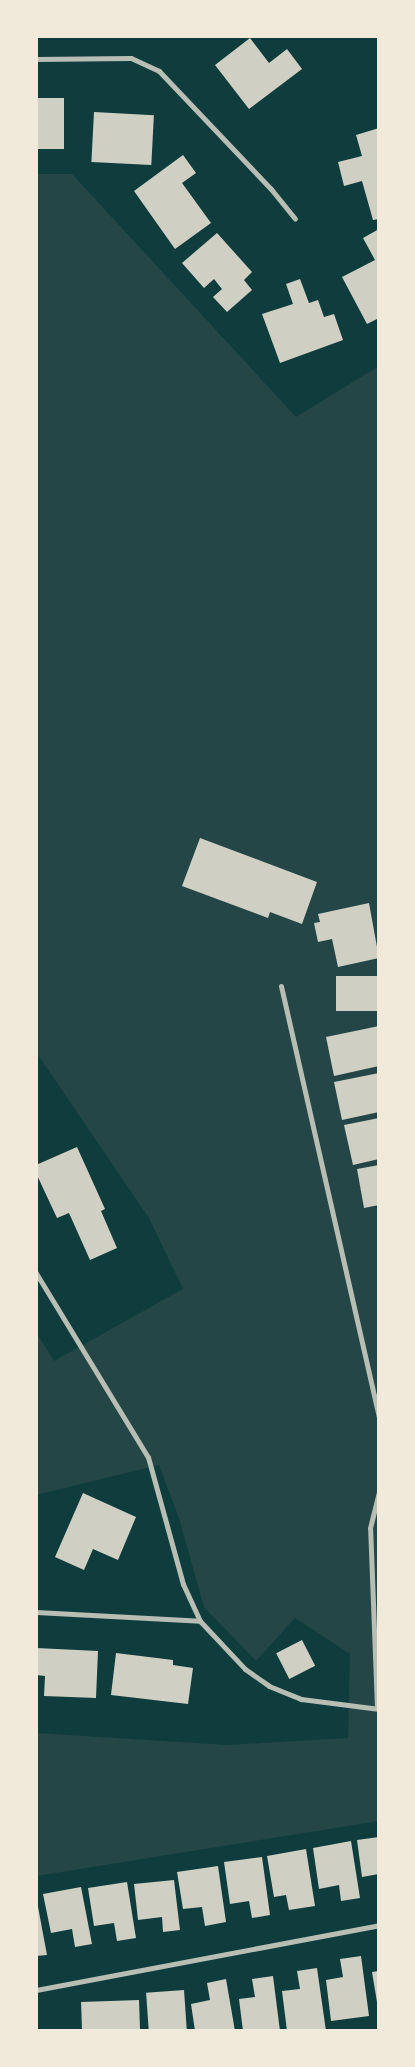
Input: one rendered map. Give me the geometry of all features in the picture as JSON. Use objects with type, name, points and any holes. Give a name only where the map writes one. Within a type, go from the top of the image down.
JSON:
[{"type":"street","points":[[36,59],[131,58],[158,70],[272,189],[295,219]]},
{"type":"street","points":[[281,986],[379,1418]]},
{"type":"street","points":[[36,1273],[148,1457],[183,1584],[200,1621],[245,1669],[269,1686],[301,1699],[341,1706],[378,1708],[370,1528],[379,1491]]},
{"type":"street","points":[[36,1612],[200,1621]]},
{"type":"street","points":[[36,1990],[379,1926]]},
{"type":"shaded area","points":[[36,174],[72,174],[296,417],[379,366],[379,1821],[36,1876],[36,1733],[227,1745],[348,1738],[350,1654],[295,1618],[256,1661],[204,1607],[179,1518],[159,1465],[36,1495],[36,1332],[54,1361],[183,1289],[149,1218],[36,1052]]},
{"type":"building","points":[[250,38],[269,63],[287,49],[302,69],[249,109],[215,65]]},
{"type":"building","points":[[36,98],[64,98],[64,149],[36,149]]},
{"type":"building","points":[[94,112],[154,115],[151,165],[91,162]]},
{"type":"building","points":[[379,128],[379,219],[373,220],[362,181],[344,186],[338,162],[362,156],[356,135]]},
{"type":"building","points":[[183,155],[196,173],[182,183],[211,223],[175,249],[134,191]]},
{"type":"building","points":[[379,229],[379,318],[367,324],[342,277],[375,260],[363,238]]},
{"type":"building","points":[[217,233],[252,272],[244,280],[252,290],[227,312],[213,297],[222,289],[214,279],[204,288],[182,263]]},
{"type":"building","points":[[300,279],[309,303],[318,300],[324,317],[334,314],[343,340],[280,363],[262,314],[293,304],[286,284]]},
{"type":"building","points":[[200,838],[317,882],[302,924],[270,912],[268,918],[182,886]]},
{"type":"building","points":[[369,903],[379,958],[338,967],[332,939],[318,942],[314,923],[320,922],[318,914]]},
{"type":"building","points":[[336,976],[379,976],[379,1011],[336,1011]]},
{"type":"building","points":[[379,1026],[379,1066],[334,1076],[326,1037]]},
{"type":"building","points":[[379,1073],[379,1112],[342,1120],[334,1082]]},
{"type":"building","points":[[379,1118],[379,1159],[353,1165],[344,1125]]},
{"type":"building","points":[[77,1147],[105,1209],[101,1211],[117,1248],[90,1260],[69,1213],[57,1218],[36,1173],[36,1165]]},
{"type":"building","points":[[379,1165],[379,1205],[364,1208],[357,1169]]},
{"type":"building","points":[[83,1493],[136,1517],[118,1560],[93,1549],[84,1570],[55,1557]]},
{"type":"building","points":[[302,1640],[315,1666],[289,1679],[276,1653]]},
{"type":"building","points":[[36,1648],[98,1651],[96,1698],[44,1696],[45,1676],[36,1675]]},
{"type":"building","points":[[116,1653],[173,1660],[173,1665],[193,1668],[188,1704],[111,1695]]},
{"type":"building","points":[[379,1837],[379,1874],[362,1877],[357,1840]]},
{"type":"building","points":[[351,1841],[360,1898],[341,1901],[339,1885],[319,1889],[313,1848]]},
{"type":"building","points":[[306,1849],[315,1906],[289,1910],[286,1895],[274,1897],[267,1856]]},
{"type":"building","points":[[262,1857],[270,1915],[252,1918],[249,1901],[230,1904],[224,1862]]},
{"type":"building","points":[[218,1866],[226,1922],[205,1926],[202,1907],[183,1909],[177,1872]]},
{"type":"building","points":[[174,1880],[180,1930],[163,1932],[162,1917],[138,1920],[134,1884]]},
{"type":"building","points":[[127,1882],[136,1938],[117,1941],[114,1923],[94,1926],[88,1888]]},
{"type":"building","points":[[81,1887],[92,1944],[75,1947],[72,1929],[51,1933],[43,1894]]},
{"type":"building","points":[[36,1896],[47,1955],[36,1956]]},
{"type":"building","points":[[361,1956],[369,2016],[331,2021],[326,1980],[343,1977],[340,1959]]},
{"type":"building","points":[[317,1968],[326,2031],[287,2031],[282,1991],[300,1989],[297,1971]]},
{"type":"building","points":[[379,1971],[379,2008],[378,2008],[372,1972]]},
{"type":"building","points":[[273,1976],[280,2031],[243,2031],[239,1999],[255,1997],[252,1979]]},
{"type":"building","points":[[226,1979],[235,2031],[195,2031],[191,2004],[210,2000],[207,1983]]},
{"type":"building","points":[[184,1990],[187,2031],[149,2031],[146,1993]]},
{"type":"building","points":[[139,2000],[140,2031],[82,2031],[81,2002]]}]
